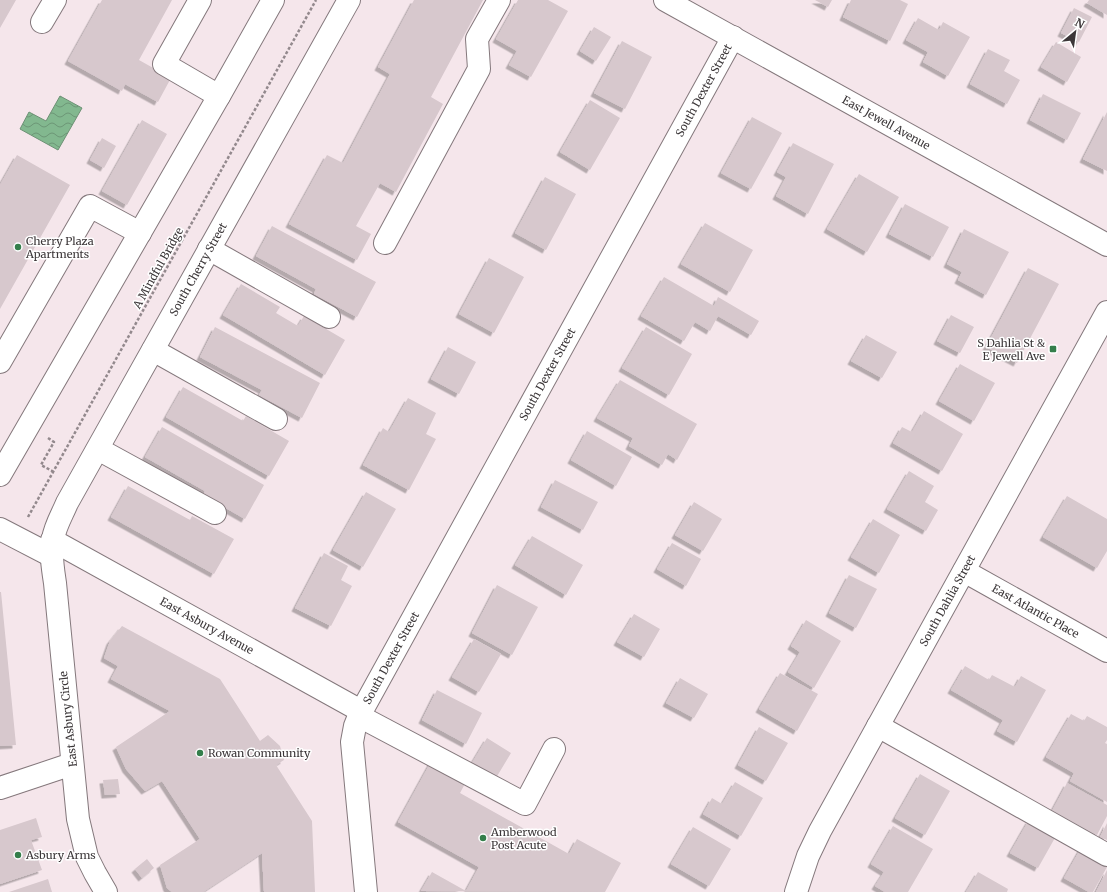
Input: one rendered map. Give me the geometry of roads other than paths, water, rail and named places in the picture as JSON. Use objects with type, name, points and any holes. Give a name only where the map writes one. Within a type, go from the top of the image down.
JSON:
[{"type":"street","points":[[42,22],[55,0]]},
{"type":"street","points":[[200,0],[164,64],[219,96]]},
{"type":"street","points":[[0,474],[273,0]]},
{"type":"street","name":"South Cherry Street","points":[[52,548],[55,531],[67,503],[349,0]]},
{"type":"street","points":[[385,243],[479,69],[477,39],[499,0]]},
{"type":"street","name":"East Jewell Avenue","points":[[665,0],[1107,245]]},
{"type":"street","name":"South Dexter Street","points":[[360,714],[733,37]]},
{"type":"street","points":[[0,362],[90,206],[140,233]]},
{"type":"street","points":[[209,250],[329,317]]},
{"type":"street","name":"South Dahlia Street","points":[[799,891],[803,869],[811,849],[1107,312]]},
{"type":"street","points":[[152,350],[276,419]]},
{"type":"street","points":[[98,449],[215,513]]},
{"type":"street","name":"East Asbury Avenue","points":[[0,529],[52,548],[525,804],[554,749]]},
{"type":"street","name":"East Asbury Circle","points":[[52,548],[78,819],[90,862],[106,892]]},
{"type":"street","name":"East Atlantic Place","points":[[964,571],[1107,651]]},
{"type":"street","points":[[360,714],[355,726],[352,742],[366,892]]},
{"type":"street","points":[[878,726],[1107,854]]},
{"type":"street","points":[[0,788],[72,764]]},
{"type":"water","points":[[60,96],[82,108],[58,150],[20,129],[29,112],[46,121]]},
{"type":"place","name":"Cherry Plaza Apartments","points":[[18,247]]},
{"type":"place","name":"S Dahlia St & E Jewell Ave","points":[[1053,349]]},
{"type":"place","name":"Rowan Community","points":[[200,753]]},
{"type":"place","name":"Amberwood Post Acute","points":[[483,838]]},
{"type":"place","name":"Asbury Arms","points":[[18,855]]}]
